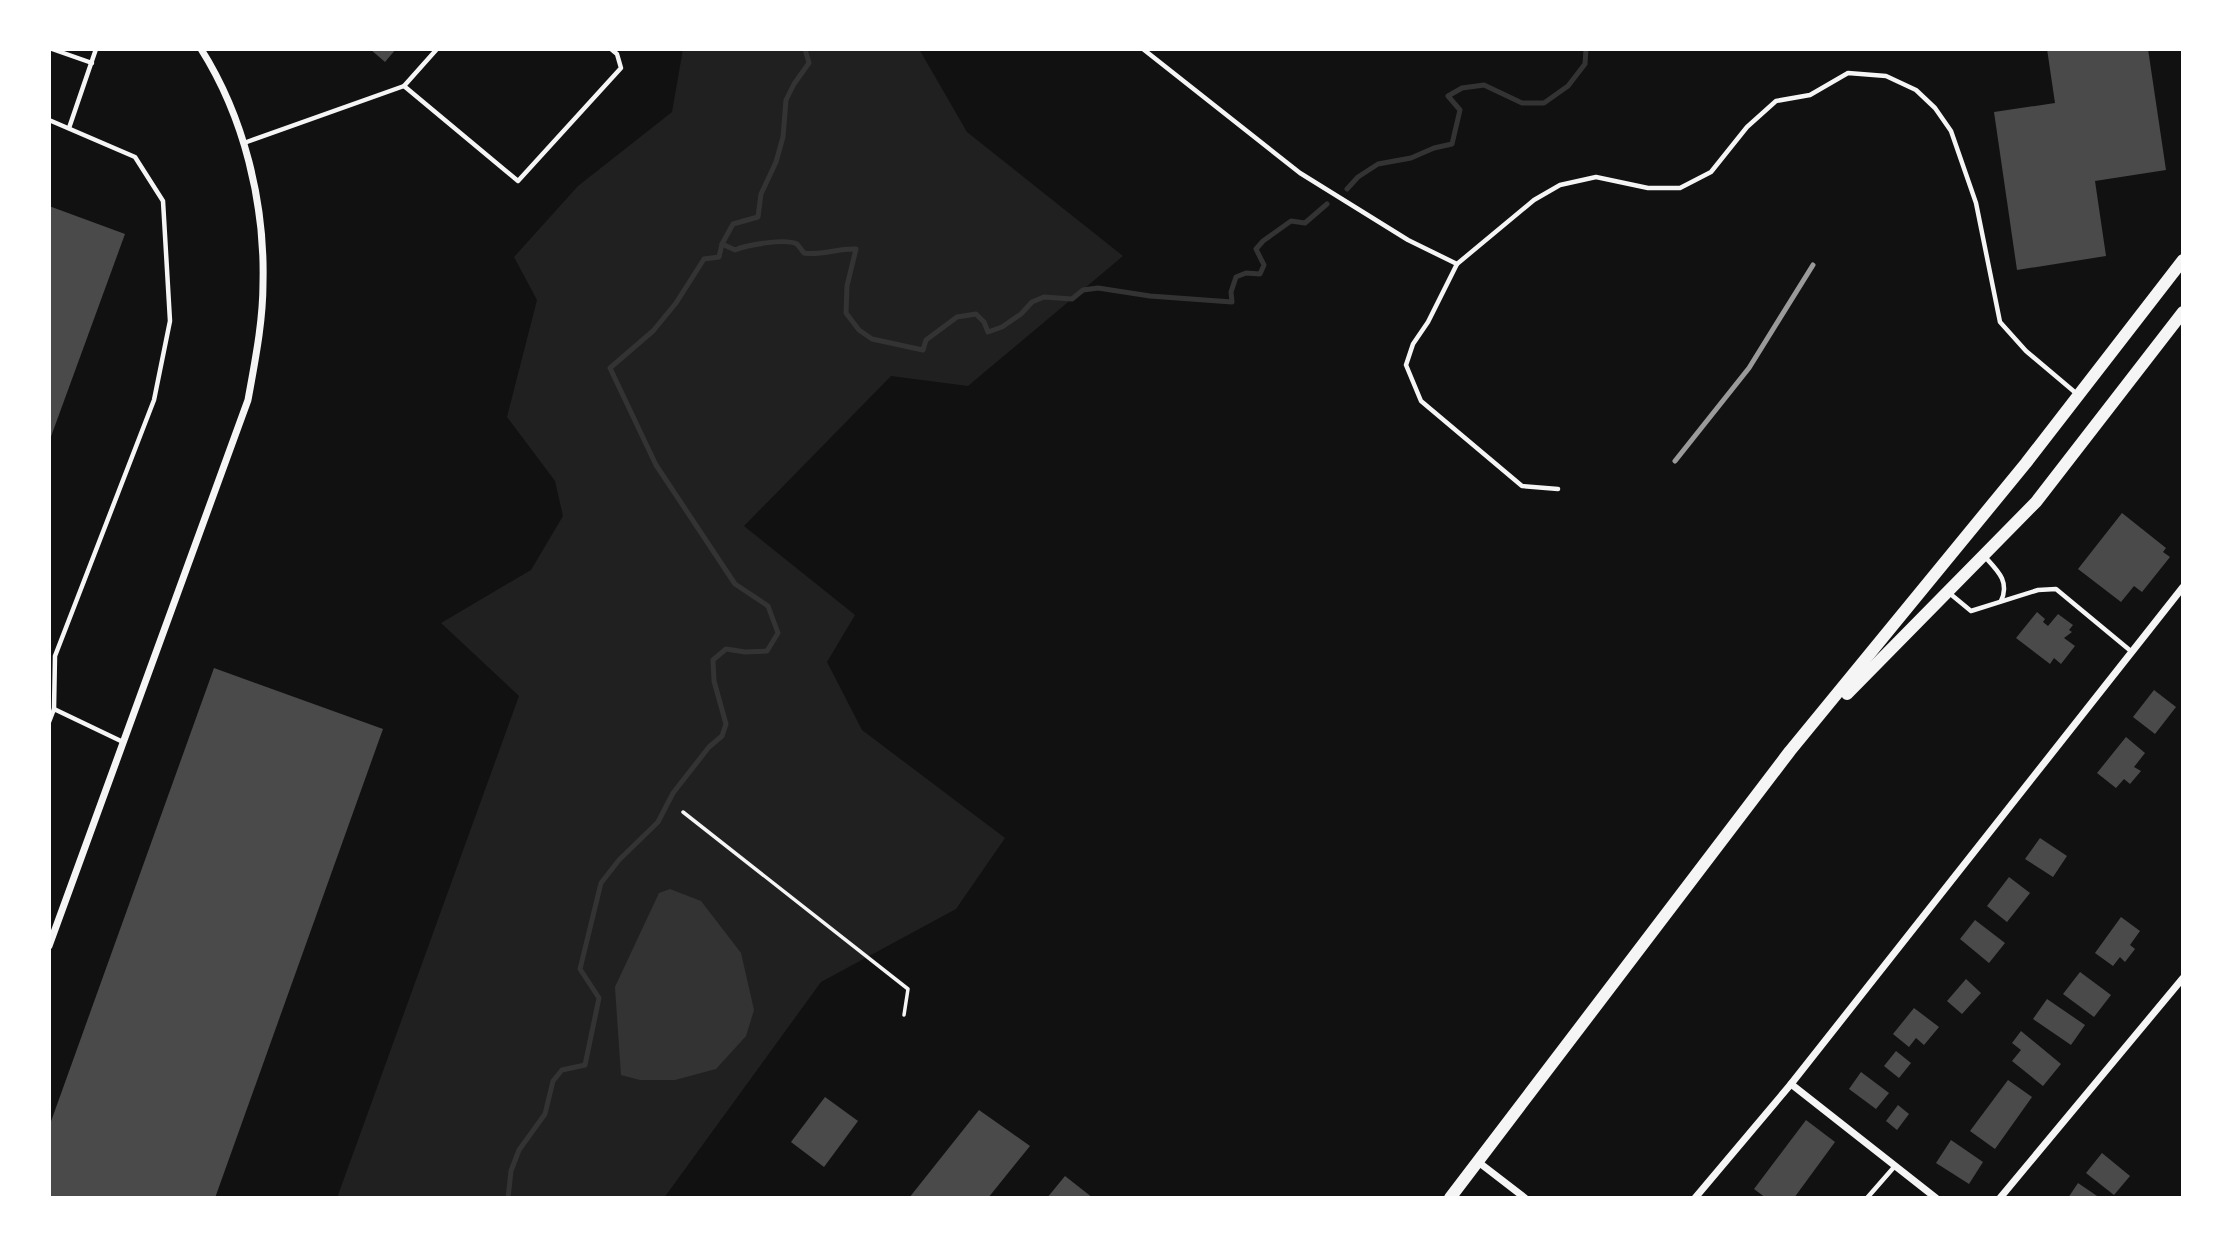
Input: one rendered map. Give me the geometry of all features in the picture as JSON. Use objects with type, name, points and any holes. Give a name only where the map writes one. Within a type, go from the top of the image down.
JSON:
[{"type":"main road","points":[[1450,1198],[1790,751],[2026,463],[2183,260]]},
{"type":"main road","points":[[1790,751],[2036,502],[2183,312]]},
{"type":"main road","points":[[2168,331],[2183,320]]},
{"type":"street","points":[[49,946],[248,400],[264,284],[255,187],[236,118],[201,49]]},
{"type":"street","points":[[1695,1198],[1791,1084],[2183,587]]},
{"type":"street","points":[[2000,1198],[2183,978]]},
{"type":"street","points":[[1791,1084],[1936,1198]]},
{"type":"street","points":[[1477,1161],[1520,1197]]},
{"type":"lane","points":[[52,49],[92,63]]},
{"type":"lane","points":[[69,128],[96,49]]},
{"type":"lane","points":[[243,143],[404,86],[437,49]]},
{"type":"lane","points":[[404,86],[518,181],[621,68],[617,54],[611,49]]},
{"type":"lane","points":[[1143,49],[1300,173],[1408,240],[1457,264]]},
{"type":"lane","points":[[1559,489],[1521,486],[1421,401],[1406,365],[1413,344],[1428,322],[1457,264],[1534,200],[1559,185],[1596,177],[1648,188],[1680,188],[1711,173],[1748,127],[1776,101],[1810,95],[1849,73],[1886,76],[1916,90],[1935,108],[1951,131],[1976,202],[2000,322],[2025,351],[2078,395]]},
{"type":"lane","points":[[49,120],[135,157],[163,201],[170,321],[155,400],[55,656],[54,709],[49,722]]},
{"type":"lane","points":[[1983,555],[2001,574],[2005,586],[2000,602]]},
{"type":"lane","points":[[1947,592],[1971,611],[2038,590],[2056,589],[2132,652]]},
{"type":"lane","points":[[54,709],[123,742]]},
{"type":"lane","points":[[1867,1198],[1895,1166]]},
{"type":"path","points":[[683,813],[908,989],[904,1015]]},
{"type":"shaded area","points":[[683,49],[919,49],[967,132],[1123,256],[968,386],[891,376],[744,526],[855,615],[827,662],[862,730],[1005,838],[956,909],[821,982],[664,1198],[337,1198],[519,696],[441,623],[531,570],[563,516],[555,481],[507,417],[537,300],[514,257],[578,186],[672,112]]},
{"type":"shaded area","points":[[670,889],[701,901],[741,953],[754,1010],[746,1036],[716,1069],[675,1080],[640,1080],[621,1075],[615,987],[659,893]]},
{"type":"building","points":[[370,49],[396,49],[385,62]]},
{"type":"building","points":[[2047,49],[2148,49],[2166,170],[2095,181],[2106,256],[2017,270],[1994,112],[2055,103]]},
{"type":"building","points":[[49,206],[125,234],[49,442]]},
{"type":"building","points":[[2122,513],[2166,548],[2163,552],[2170,557],[2142,592],[2134,586],[2121,602],[2078,569]]},
{"type":"building","points":[[2037,612],[2048,626],[2058,614],[2073,625],[2069,630],[2072,632],[2064,638],[2075,646],[2061,664],[2054,658],[2050,664],[2016,638]]},
{"type":"building","points":[[214,668],[383,729],[215,1198],[49,1198],[49,1127]]},
{"type":"building","points":[[2154,690],[2176,707],[2155,734],[2133,717]]},
{"type":"building","points":[[2126,737],[2145,753],[2134,767],[2141,771],[2130,784],[2124,779],[2116,788],[2097,773]]},
{"type":"building","points":[[2040,838],[2067,856],[2053,877],[2025,859]]},
{"type":"building","points":[[2009,877],[2030,893],[2007,922],[1987,906]]},
{"type":"building","points":[[2121,917],[2140,931],[2130,945],[2135,949],[2125,962],[2120,957],[2113,966],[2095,953]]},
{"type":"building","points":[[1975,920],[2005,943],[1989,963],[1960,939]]},
{"type":"building","points":[[2080,972],[2111,995],[2094,1017],[2063,994]]},
{"type":"building","points":[[1966,979],[1981,993],[1962,1014],[1947,1001]]},
{"type":"building","points":[[2047,999],[2085,1025],[2071,1045],[2033,1019]]},
{"type":"building","points":[[1914,1008],[1939,1027],[1924,1045],[1916,1038],[1909,1047],[1893,1034]]},
{"type":"building","points":[[2021,1031],[2061,1064],[2043,1086],[2012,1061],[2021,1050],[2012,1043]]},
{"type":"building","points":[[1896,1051],[1911,1063],[1899,1078],[1884,1066]]},
{"type":"building","points":[[1861,1072],[1889,1093],[1876,1109],[1849,1089]]},
{"type":"building","points":[[2008,1080],[2032,1097],[1995,1149],[1970,1131]]},
{"type":"building","points":[[825,1097],[858,1121],[824,1167],[791,1142]]},
{"type":"building","points":[[1898,1105],[1909,1114],[1897,1130],[1886,1121]]},
{"type":"building","points":[[979,1110],[1030,1146],[988,1198],[909,1198]]},
{"type":"building","points":[[1806,1120],[1835,1142],[1794,1198],[1766,1198],[1754,1189]]},
{"type":"building","points":[[1951,1140],[1983,1162],[1969,1184],[1936,1163]]},
{"type":"building","points":[[2102,1153],[2130,1176],[2114,1195],[2086,1173]]},
{"type":"building","points":[[1065,1176],[1093,1198],[1047,1198]]},
{"type":"building","points":[[2078,1183],[2100,1198],[2068,1198]]},
{"type":"waterway","points":[[508,1198],[511,1171],[519,1150],[545,1114],[553,1081],[562,1070],[585,1065],[599,998],[580,969],[601,883],[619,860],[658,822],[673,793],[709,747],[722,736],[726,724],[714,681],[713,660],[726,649],[767,651],[778,633],[768,606],[735,584],[656,465],[610,368],[653,331],[676,303],[704,259],[719,257],[722,244],[733,224],[758,217],[761,194],[776,162],[783,137],[786,100],[809,63],[805,49]]},
{"type":"waterway","points":[[1347,189],[1358,177],[1378,164],[1411,158],[1452,144],[1460,110],[1448,96],[1462,88],[1484,85],[1522,103],[1544,103],[1568,86],[1585,64],[1586,49]]},
{"type":"waterway","points":[[722,244],[735,250],[766,243],[792,242],[804,253],[811,254],[856,249],[847,286],[846,313],[859,330],[872,339],[923,350],[926,340],[957,317],[976,314],[984,322],[988,332],[1002,327],[1021,314],[1032,302],[1044,297],[1072,299],[1083,290],[1098,288],[1150,296],[1232,302],[1231,292],[1236,277],[1246,273],[1260,274],[1264,265],[1256,249],[1263,241],[1291,221],[1305,223],[1327,204]]},
{"type":"railway","points":[[1675,461],[1749,368],[1813,265]]}]
